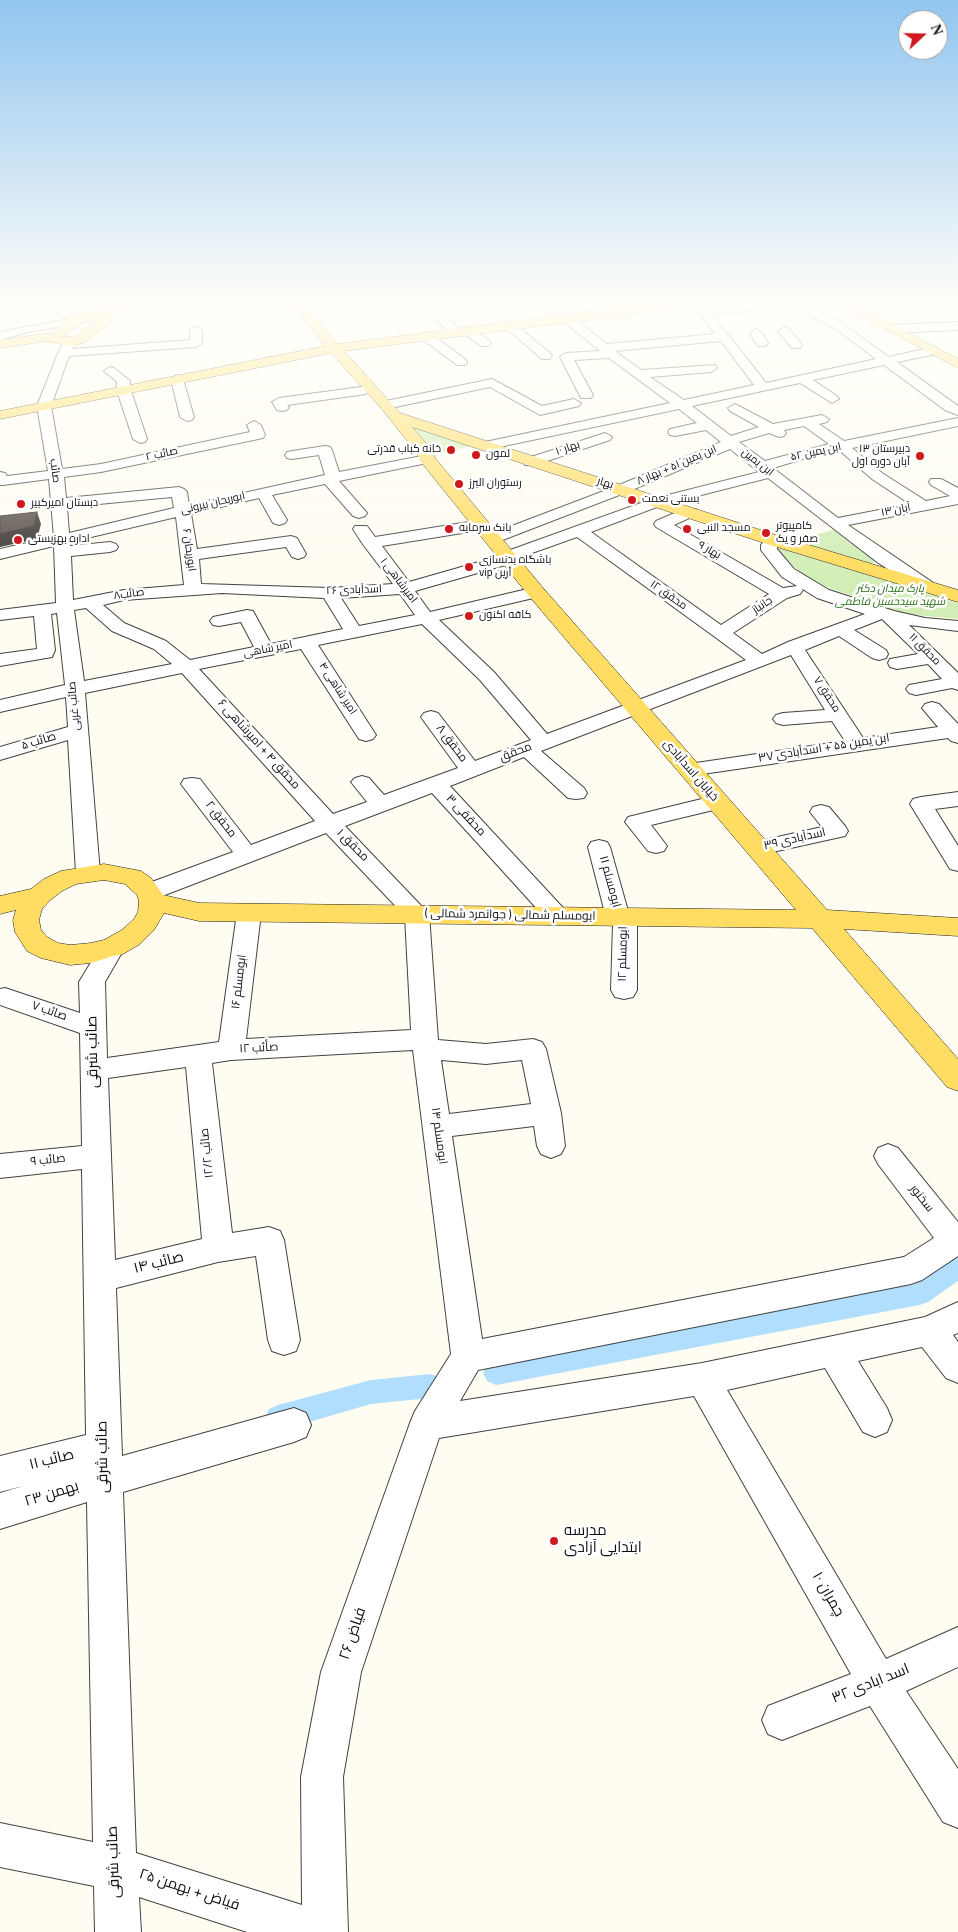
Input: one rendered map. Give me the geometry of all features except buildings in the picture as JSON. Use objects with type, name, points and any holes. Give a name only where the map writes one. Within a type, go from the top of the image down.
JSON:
[{"type":"main road","points":[[0,415],[119,391]]},
{"type":"main road","points":[[360,391],[415,454],[427,459]]},
{"type":"main road","points":[[372,391],[391,410],[425,452],[427,459]]},
{"type":"main road","name":"بهار","points":[[391,410],[530,462],[622,489],[774,540],[882,565],[926,586],[958,596]]},
{"type":"main road","name":"خیابان اسدآبادی","points":[[427,459],[488,531],[536,592],[689,770],[822,919],[958,1079]]},
{"type":"main road","points":[[104,872],[125,875],[142,884],[148,906],[132,937],[113,947],[92,953],[70,955],[51,951],[37,944],[28,932],[26,920],[30,907],[40,895],[61,881],[88,873],[104,872]]},
{"type":"main road","points":[[796,891],[832,908],[883,923],[958,927]]},
{"type":"main road","points":[[0,905],[40,895]]},
{"type":"main road","name":"ابومسلم شمالی ( جوانمرد شمالی )","points":[[148,906],[199,912],[249,914],[822,919],[883,923]]},
{"type":"main road","points":[[773,919],[825,939],[849,951]]},
{"type":"main road","points":[[0,921],[28,932]]},
{"type":"street","points":[[44,405],[49,391]]},
{"type":"street","points":[[125,391],[140,439]]},
{"type":"street","points":[[180,391],[187,416]]},
{"type":"street","points":[[282,407],[279,402],[331,391]]},
{"type":"street","points":[[391,410],[451,391]]},
{"type":"street","points":[[505,391],[540,412],[574,403]]},
{"type":"street","points":[[584,391],[586,395]]},
{"type":"street","name":"ابن یمین","points":[[663,391],[835,523],[882,565]]},
{"type":"street","points":[[485,446],[516,434],[742,391]]},
{"type":"street","points":[[776,391],[787,397]]},
{"type":"street","points":[[821,391],[832,399]]},
{"type":"street","points":[[929,391],[954,409]]},
{"type":"street","name":"صائب","points":[[44,405],[56,475],[63,546]]},
{"type":"street","points":[[735,408],[790,440]]},
{"type":"street","name":"ابن یمین ۵۱ + بهار ۸","points":[[363,529],[488,531],[622,489],[730,442],[807,415],[843,447]]},
{"type":"street","name":"ابن یمین ۵۲","points":[[658,502],[766,470],[810,452],[843,447],[958,422]]},
{"type":"street","points":[[893,424],[909,433]]},
{"type":"street","name":"صائب ۲","points":[[2,478],[56,475],[169,460],[196,441],[231,448],[258,435],[254,425]]},
{"type":"street","points":[[675,432],[708,425]]},
{"type":"street","name":"بهار ۱۰","points":[[530,462],[606,436]]},
{"type":"street","points":[[843,447],[877,476],[924,506]]},
{"type":"street","points":[[292,455],[325,450],[331,479]]},
{"type":"street","name":"ابوریحان بیرونی","points":[[0,554],[63,546],[182,511],[263,492],[427,459]]},
{"type":"street","points":[[58,504],[190,490],[186,478]]},
{"type":"street","name":"امیرشاهی ۱","points":[[331,479],[404,589],[426,618],[486,676],[535,746],[576,793]]},
{"type":"street","points":[[936,482],[955,500]]},
{"type":"street","name":"ابوریحان ۶","points":[[180,492],[190,555],[193,589]]},
{"type":"street","points":[[263,492],[279,520]]},
{"type":"street","name":"۱۳ آبان","points":[[835,523],[955,500]]},
{"type":"street","name":"اسدآبادی ۲۶","points":[[193,589],[249,589],[330,593],[404,589],[509,557],[658,502]]},
{"type":"street","name":"بهار ۹","points":[[690,512],[662,524],[781,594]]},
{"type":"street","name":"محقق ۱۲","points":[[578,530],[760,661]]},
{"type":"street","points":[[774,540],[769,545],[769,550],[788,573],[807,586],[851,604],[886,614],[925,623],[958,626]]},
{"type":"street","points":[[190,555],[291,541],[298,554]]},
{"type":"street","points":[[63,546],[110,547]]},
{"type":"street","name":"صائب غربی","points":[[63,546],[65,607],[75,689],[88,873]]},
{"type":"street","points":[[249,589],[261,576]]},
{"type":"street","name":"جانباز","points":[[721,634],[781,594],[807,586]]},
{"type":"street","name":"صائب۸","points":[[0,615],[65,607],[124,595],[193,589]]},
{"type":"street","name":"امیر شاهی","points":[[5,706],[75,689],[426,618],[536,592]]},
{"type":"street","points":[[330,593],[354,633]]},
{"type":"street","name":"محقق ۴ + امیرشاهی ۶","points":[[90,602],[118,627],[160,645],[186,666],[330,824]]},
{"type":"street","points":[[0,660],[45,653],[42,609]]},
{"type":"street","name":"محقق","points":[[148,906],[247,855],[637,708],[794,646],[886,614]]},
{"type":"street","name":"محقق ۱۱","points":[[886,614],[957,683]]},
{"type":"street","points":[[219,621],[247,615],[265,650]]},
{"type":"street","points":[[841,630],[879,654]]},
{"type":"street","name":"امیر شاهی ۴","points":[[307,643],[366,735]]},
{"type":"street","name":"محقق ۷","points":[[794,646],[857,744]]},
{"type":"street","points":[[897,663],[932,658]]},
{"type":"street","points":[[707,681],[724,695]]},
{"type":"street","points":[[916,689],[957,683]]},
{"type":"street","points":[[1,686],[5,706]]},
{"type":"street","points":[[932,708],[956,732]]},
{"type":"street","points":[[783,719],[838,715]]},
{"type":"street","name":"محقق ۸","points":[[431,717],[471,771]]},
{"type":"street","name":"صائب ۵","points":[[0,754],[78,731]]},
{"type":"street","name":"ابن یمین ۵۵ + اسدآبادی ۳۷","points":[[689,770],[857,744],[956,732]]},
{"type":"street","points":[[362,782],[380,804]]},
{"type":"street","name":"محقق ۲","points":[[192,784],[247,855]]},
{"type":"street","name":"محققی ۳","points":[[436,784],[557,916]]},
{"type":"street","points":[[958,799],[921,804],[958,864]]},
{"type":"street","points":[[656,846],[636,822],[718,802]]},
{"type":"street","name":"اسدآبادی ۳۹","points":[[758,848],[837,831],[821,812]]},
{"type":"street","name":"محقق ۱","points":[[330,824],[417,914]]},
{"type":"street","name":"ابومسلم ۱۱","points":[[599,847],[622,918]]},
{"type":"street","name":"ابومسلم ۱۶","points":[[231,1050],[249,914]]},
{"type":"street","name":"ابومسلم ۱۴","points":[[417,914],[426,1044],[468,1357]]},
{"type":"street","name":"ابومسلم ۱۲","points":[[622,918],[624,990]]},
{"type":"street","points":[[70,955],[92,982],[113,947]]},
{"type":"street","name":"صائب شرقی","points":[[92,982],[118,1932]]},
{"type":"street","name":"صائب ۷","points":[[5,997],[93,1027]]},
{"type":"street","name":"صأئب ۱۲","points":[[94,1070],[231,1050],[426,1044],[486,1054],[533,1049],[547,1113]]},
{"type":"street","name":"صائب ۱۲/۲","points":[[198,1056],[218,1249]]},
{"type":"street","points":[[437,1127],[547,1113],[551,1146]]},
{"type":"street","name":"صائب ۹","points":[[0,1166],[96,1156]]},
{"type":"street","name":"سخنور","points":[[888,1156],[956,1240]]},
{"type":"street","name":"صائب ۱۴","points":[[99,1278],[218,1249],[269,1240],[284,1340]]},
{"type":"street","points":[[468,1357],[911,1270],[956,1240]]},
{"type":"street","points":[[427,1423],[702,1379],[833,1352],[944,1324],[958,1368]]},
{"type":"street","points":[[833,1352],[875,1420]]},
{"type":"street","name":"فیاض ۲۶","points":[[325,1932],[322,1777],[341,1672],[427,1423],[468,1357]]},
{"type":"street","name":"چمران ۱۰","points":[[702,1379],[878,1683],[958,1807]]},
{"type":"street","points":[[104,1464],[294,1424]]},
{"type":"street","name":"صائب ۱۱","points":[[0,1474],[104,1464]]},
{"type":"street","name":"بهمن ۲۳","points":[[0,1511],[104,1464]]},
{"type":"street","name":"اسد ابادی ۳۲","points":[[782,1720],[878,1683],[958,1647]]},
{"type":"street","name":"فیاض + بهمن ۲۵","points":[[0,1845],[115,1868],[318,1932]]},
{"type":"green space","points":[[408,426],[471,446],[429,456]]},
{"type":"green space","name":"پارک میدان دکتر شهید سیدحسین فاطمی","points":[[835,529],[875,560],[871,566],[793,542]]},
{"type":"green space","name":"پارک میدان دکتر شهید سیدحسین فاطمی","points":[[774,546],[958,603],[958,619],[906,614],[829,588],[801,573]]},
{"type":"waterway","points":[[496,1373],[920,1294],[958,1268]]},
{"type":"waterway","points":[[278,1418],[371,1392],[430,1386]]},
{"type":"place","name":"خانه کباب قدرتی","points":[[451,450]]},
{"type":"place","name":"لمون","points":[[476,455]]},
{"type":"place","name":"دبیرستان ۱۳ آبان دوره اول","points":[[920,456]]},
{"type":"place","name":"رستوران البرز","points":[[459,484]]},
{"type":"place","name":"بستنی نعمت","points":[[632,500]]},
{"type":"place","name":"دبستان امیرکبیر","points":[[21,504]]},
{"type":"place","name":"بانک سرمایه","points":[[449,529]]},
{"type":"place","name":"مسجد النبی","points":[[687,529]]},
{"type":"place","name":"کامپیوتر صفر و یک","points":[[766,533]]},
{"type":"place","name":"اداره بهزیستی","points":[[18,540]]},
{"type":"place","name":"باشگاه بدنسازی vip آرین","points":[[469,567]]},
{"type":"place","name":"کافه اکنون","points":[[469,616]]},
{"type":"place","name":"مدرسه ابتدایی آزادی","points":[[554,1541]]}]
